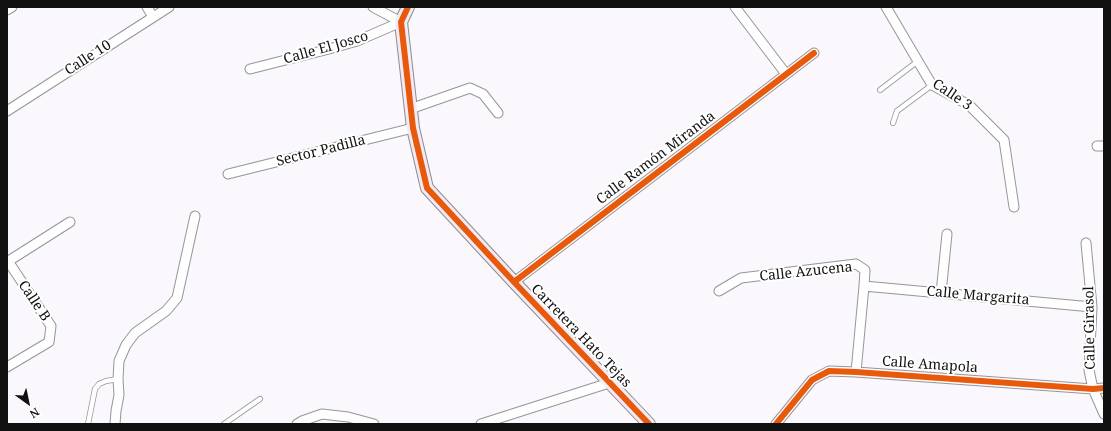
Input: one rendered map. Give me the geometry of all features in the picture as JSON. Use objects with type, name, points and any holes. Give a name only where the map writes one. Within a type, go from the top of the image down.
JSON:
[{"type":"street","points":[[7,10],[12,7]]},
{"type":"street","points":[[147,7],[154,17]]},
{"type":"street","name":"Calle 10","points":[[7,111],[169,7]]},
{"type":"street","points":[[373,7],[401,22],[408,7]]},
{"type":"street","points":[[735,7],[786,74]]},
{"type":"street","name":"Calle 3","points":[[886,7],[932,85],[969,105],[1004,140],[1014,207]]},
{"type":"street","name":"Calle El Josco","points":[[250,69],[357,41],[401,22]]},
{"type":"street","name":"Carretera Hato Tejas","points":[[401,22],[410,109],[427,188],[649,424]]},
{"type":"street","name":"Calle Ramón Miranda","points":[[514,282],[814,53]]},
{"type":"street","points":[[410,109],[470,88],[483,94],[498,113]]},
{"type":"street","name":"Sector Padilla","points":[[228,174],[414,128]]},
{"type":"street","points":[[115,424],[119,395],[119,361],[126,344],[135,333],[166,311],[177,298],[195,216]]},
{"type":"street","points":[[8,262],[70,222]]},
{"type":"street","points":[[941,293],[947,234]]},
{"type":"street","name":"Calle Girasol","points":[[1086,243],[1092,307],[1089,370],[1093,389],[1104,414]]},
{"type":"street","name":"Calle B","points":[[7,367],[49,342],[51,326],[8,262]]},
{"type":"street","name":"Calle Azucena","points":[[719,291],[741,278],[856,264],[865,270],[856,372]]},
{"type":"street","name":"Calle Margarita","points":[[864,286],[1092,307]]},
{"type":"street","name":"Calle Amapola","points":[[776,424],[812,380],[829,371],[1093,389],[1104,388]]},
{"type":"street","points":[[480,424],[609,383]]},
{"type":"street","points":[[297,424],[322,414],[348,416],[374,424]]},
{"type":"lane","points":[[880,90],[918,61]]},
{"type":"lane","points":[[893,123],[896,112],[932,85]]},
{"type":"lane","points":[[88,424],[95,389],[99,384],[118,379]]},
{"type":"lane","points":[[224,424],[260,399]]},
{"type":"cycle path","points":[[408,7],[401,22],[413,128],[427,188],[649,424]]},
{"type":"cycle path","points":[[514,282],[814,53]]},
{"type":"cycle path","points":[[776,424],[812,380],[829,371],[1093,389],[1104,388]]}]
